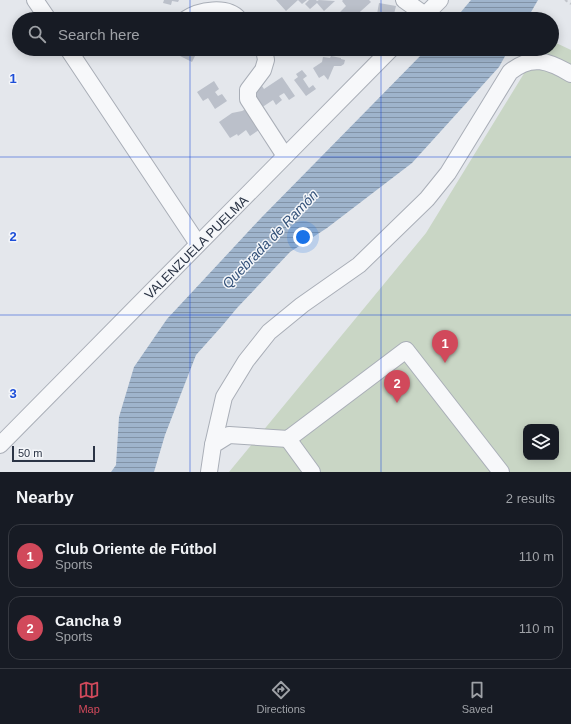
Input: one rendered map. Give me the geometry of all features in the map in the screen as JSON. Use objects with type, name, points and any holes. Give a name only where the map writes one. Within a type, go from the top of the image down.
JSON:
[{"type":"street","points":[[35,0],[43,12]]},
{"type":"street","points":[[404,0],[417,12]]},
{"type":"street","points":[[428,12],[440,0]]},
{"type":"street","points":[[202,12],[209,10],[226,12]]},
{"type":"street","points":[[73,56],[198,244]]},
{"type":"street","points":[[265,56],[266,60],[263,70],[248,90],[248,99],[285,156]]},
{"type":"street","name":"VALENZUELA PUELMA","points":[[0,445],[384,56]]},
{"type":"street","points":[[209,472],[213,445],[224,397],[251,355],[270,332],[302,305],[358,265],[427,199],[448,173],[510,72],[519,65],[534,61],[561,68],[571,74]]},
{"type":"street","points":[[213,445],[229,435],[288,439],[406,350],[501,472]]},
{"type":"street","points":[[288,439],[312,472]]},
{"type":"path","points":[[565,0],[571,4]]},
{"type":"green space","points":[[559,44],[571,50],[571,472],[229,472],[426,233],[535,56],[559,56]]},
{"type":"water","points":[[471,0],[538,0],[531,12],[461,12]]},
{"type":"water","name":"Quebrada de Ramón","points":[[420,56],[505,56],[499,67],[412,163],[327,228],[290,252],[237,308],[196,355],[165,435],[154,472],[111,472],[116,465],[119,417],[134,367],[167,319],[261,218]]},
{"type":"building","points":[[164,0],[179,0],[178,2],[172,1],[171,5],[163,3]]},
{"type":"building","points":[[276,0],[298,0],[286,11]]},
{"type":"building","points":[[298,0],[307,0],[302,4]]},
{"type":"building","points":[[309,0],[335,1],[324,11],[317,3],[310,9],[305,4]]},
{"type":"building","points":[[369,0],[371,2],[360,12],[340,12],[346,6],[342,1]]},
{"type":"building","points":[[379,3],[396,6],[394,12],[377,12]]},
{"type":"building","points":[[180,56],[195,56],[192,62]]},
{"type":"building","points":[[331,56],[345,60],[344,64],[341,66],[334,66],[328,80],[324,75],[319,78],[313,68],[322,62],[323,57],[330,58]]},
{"type":"building","points":[[302,70],[307,76],[303,79],[309,88],[313,85],[316,89],[306,96],[294,80],[298,77],[296,74]]},
{"type":"building","points":[[282,77],[295,96],[289,100],[284,93],[279,96],[282,100],[276,105],[273,100],[261,108],[253,96],[257,93],[253,87],[260,83],[264,89]]},
{"type":"building","points":[[214,81],[219,89],[215,92],[218,96],[222,94],[227,101],[215,109],[208,98],[203,101],[197,92]]},
{"type":"building","points":[[248,108],[262,128],[250,136],[246,130],[238,136],[237,134],[230,138],[219,122],[232,113]]},
{"type":"place","name":"Club Oriente de Fútbol","points":[[445,363]]},
{"type":"place","name":"Cancha 9","points":[[397,403]]}]
